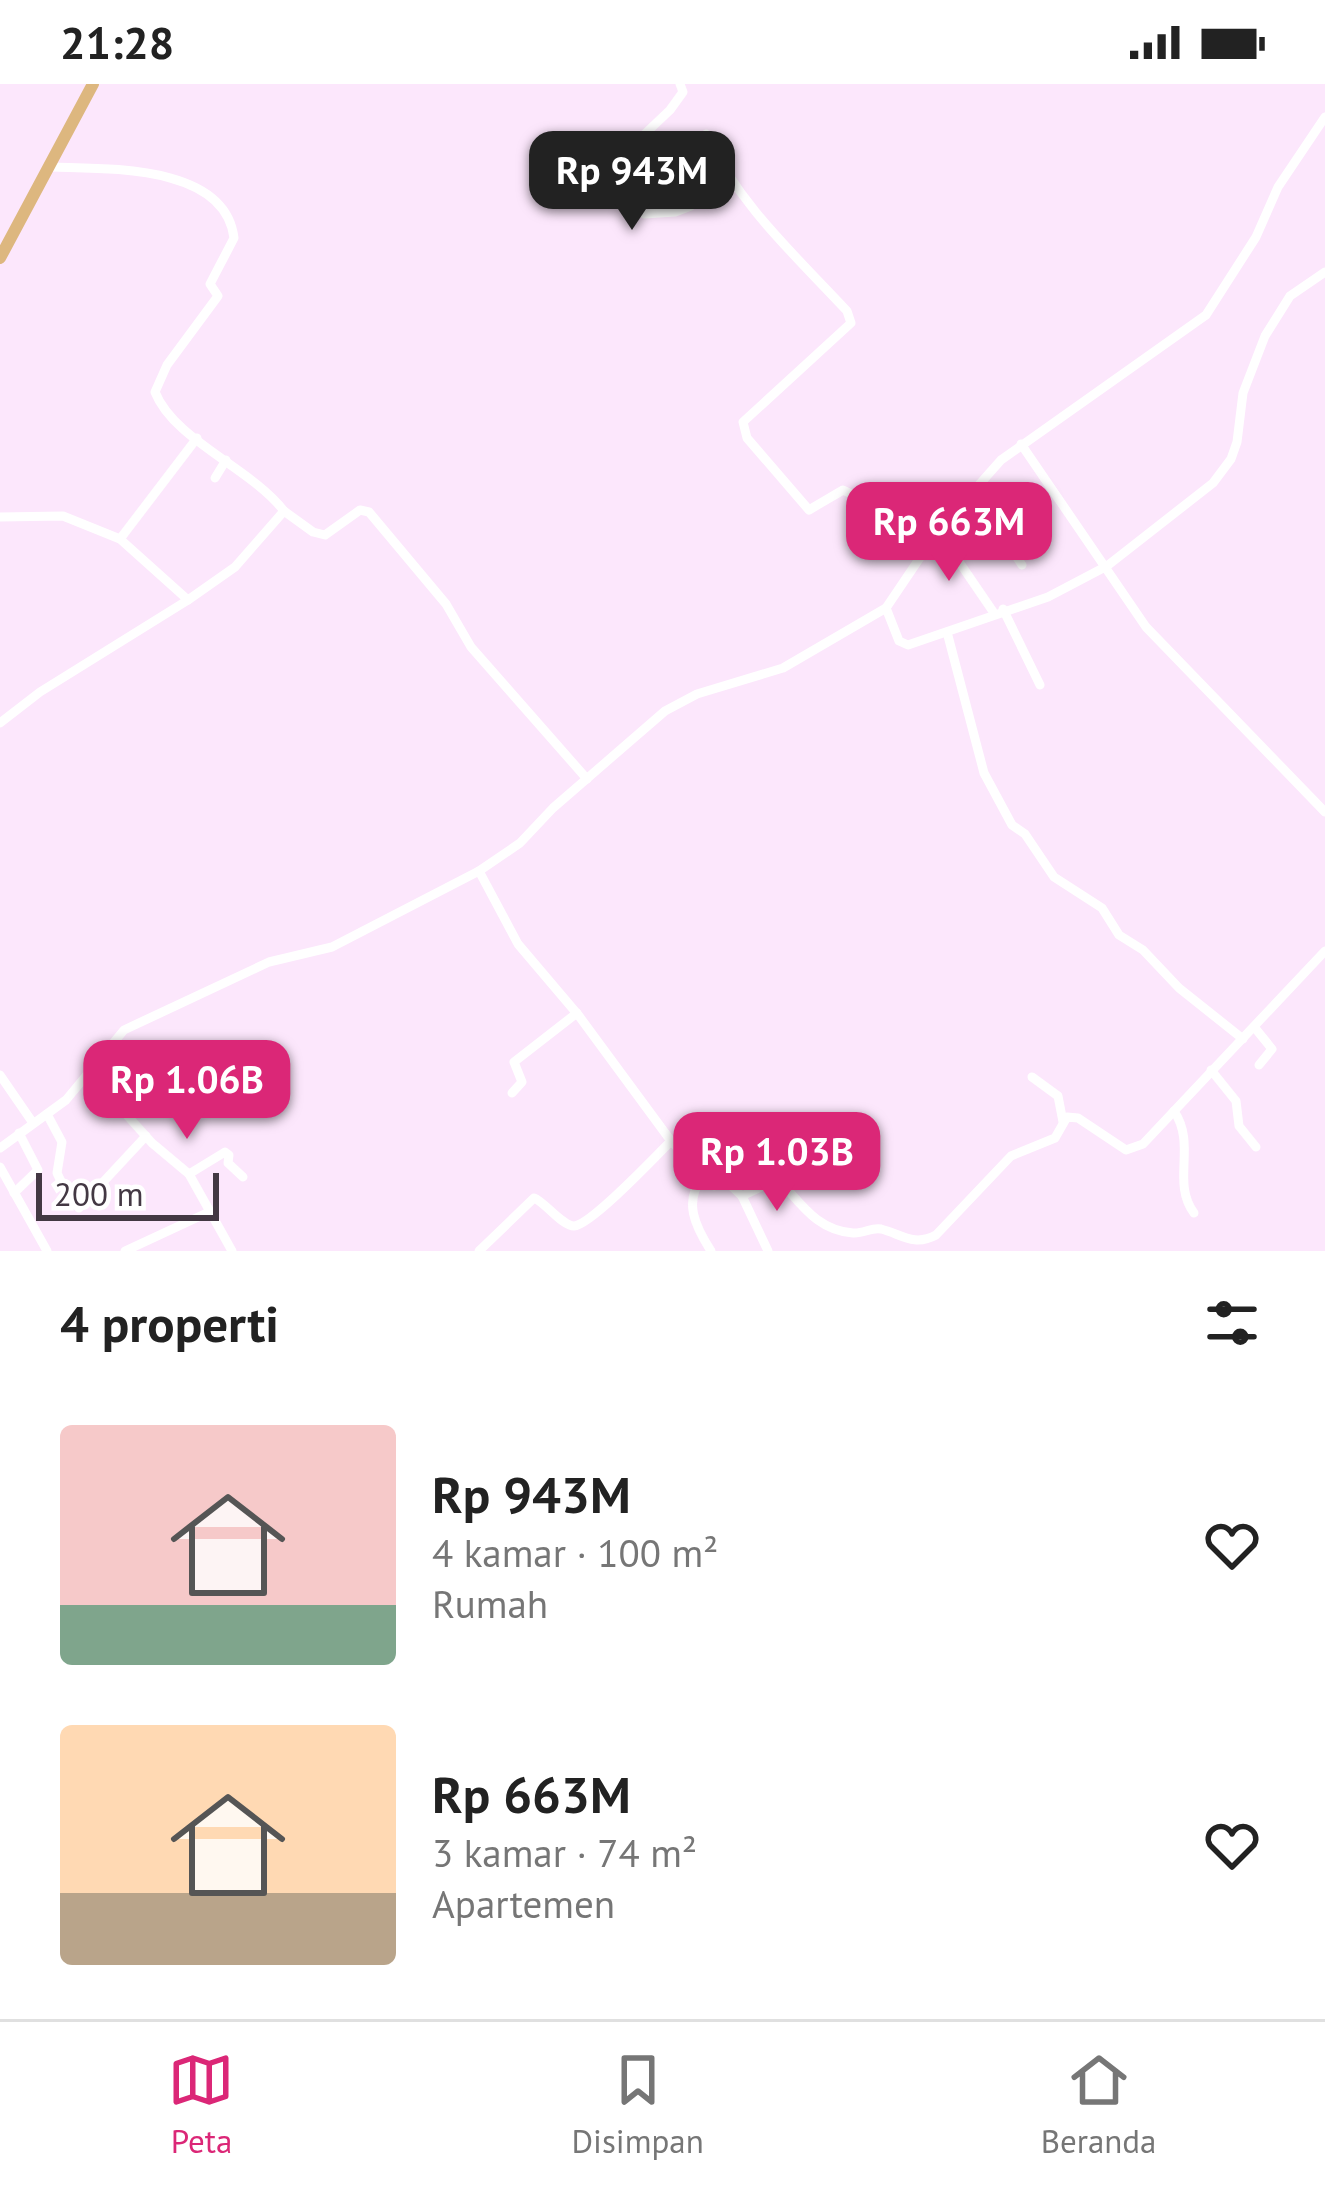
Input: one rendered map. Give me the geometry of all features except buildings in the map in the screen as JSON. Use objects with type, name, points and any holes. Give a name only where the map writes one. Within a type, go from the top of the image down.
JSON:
[{"type":"main road","points":[[0,258],[93,84]]},
{"type":"street","points":[[680,84],[683,92],[671,109],[609,168],[644,214],[691,206]]},
{"type":"street","points":[[0,1148],[46,1114],[89,1073],[124,1030],[269,962],[332,947],[479,871],[520,843],[586,779],[673,706],[783,668],[886,608],[938,531],[1021,444],[1206,315],[1256,236],[1278,188],[1324,122]]},
{"type":"street","points":[[706,134],[723,170],[750,207],[847,311],[851,322],[743,422],[747,438],[809,510],[843,490],[886,511],[950,518]]},
{"type":"street","points":[[52,167],[133,169],[166,178],[199,188],[230,220],[234,238],[210,284],[218,296],[155,388],[163,409],[263,487],[284,511],[325,536],[360,510],[370,512],[437,591],[471,647],[586,779]]},
{"type":"street","points":[[886,608],[904,645],[1048,597],[1107,566],[1219,477],[1237,442],[1243,393],[1265,336],[1290,296],[1325,272]]},
{"type":"street","points":[[120,539],[197,438]]},
{"type":"street","points":[[1021,444],[1146,627],[1325,812]]},
{"type":"street","points":[[214,478],[226,460]]},
{"type":"street","points":[[972,491],[1022,565]]},
{"type":"street","points":[[0,724],[40,692],[235,567],[284,511]]},
{"type":"street","points":[[0,517],[63,516],[120,539],[188,600]]},
{"type":"street","points":[[938,531],[999,611],[1040,685]]},
{"type":"street","points":[[947,632],[983,768],[1008,820],[1022,830],[1050,873],[1102,908],[1119,935],[1143,950],[1223,1037],[1229,1053]]},
{"type":"street","points":[[479,871],[518,944],[577,1013],[671,1142],[714,1186],[727,1182],[742,1196],[768,1251]]},
{"type":"street","points":[[1063,1121],[1074,1117],[1130,1150],[1143,1144],[1322,958]]},
{"type":"street","points":[[512,1093],[522,1082],[514,1062],[577,1013]]},
{"type":"street","points":[[1255,1028],[1272,1049],[1259,1065]]},
{"type":"street","points":[[1223,1037],[1243,1039]]},
{"type":"street","points":[[1211,1070],[1236,1102],[1238,1124],[1256,1147]]},
{"type":"street","points":[[89,1073],[146,1136],[189,1174],[232,1251]]},
{"type":"street","points":[[0,1075],[33,1123]]},
{"type":"street","points":[[742,1196],[778,1179],[815,1220],[854,1234],[881,1229],[902,1238],[926,1240],[1011,1156],[1057,1137],[1063,1121],[1058,1096],[1032,1077]]},
{"type":"street","points":[[1174,1111],[1186,1138],[1184,1195],[1194,1213]]},
{"type":"street","points":[[46,1114],[62,1142],[58,1173],[69,1198],[80,1208],[146,1136]]},
{"type":"street","points":[[14,1193],[38,1172],[19,1133]]},
{"type":"street","points":[[479,1251],[534,1198],[566,1223],[578,1223],[604,1206],[671,1142]]},
{"type":"street","points":[[189,1174],[225,1152],[230,1155],[228,1163],[243,1177]]},
{"type":"street","points":[[0,1167],[47,1251]]},
{"type":"street","points":[[704,1177],[691,1201],[699,1232],[711,1251]]},
{"type":"street","points":[[125,1251],[209,1212]]},
{"type":"street","points":[[154,1238],[161,1251]]}]
